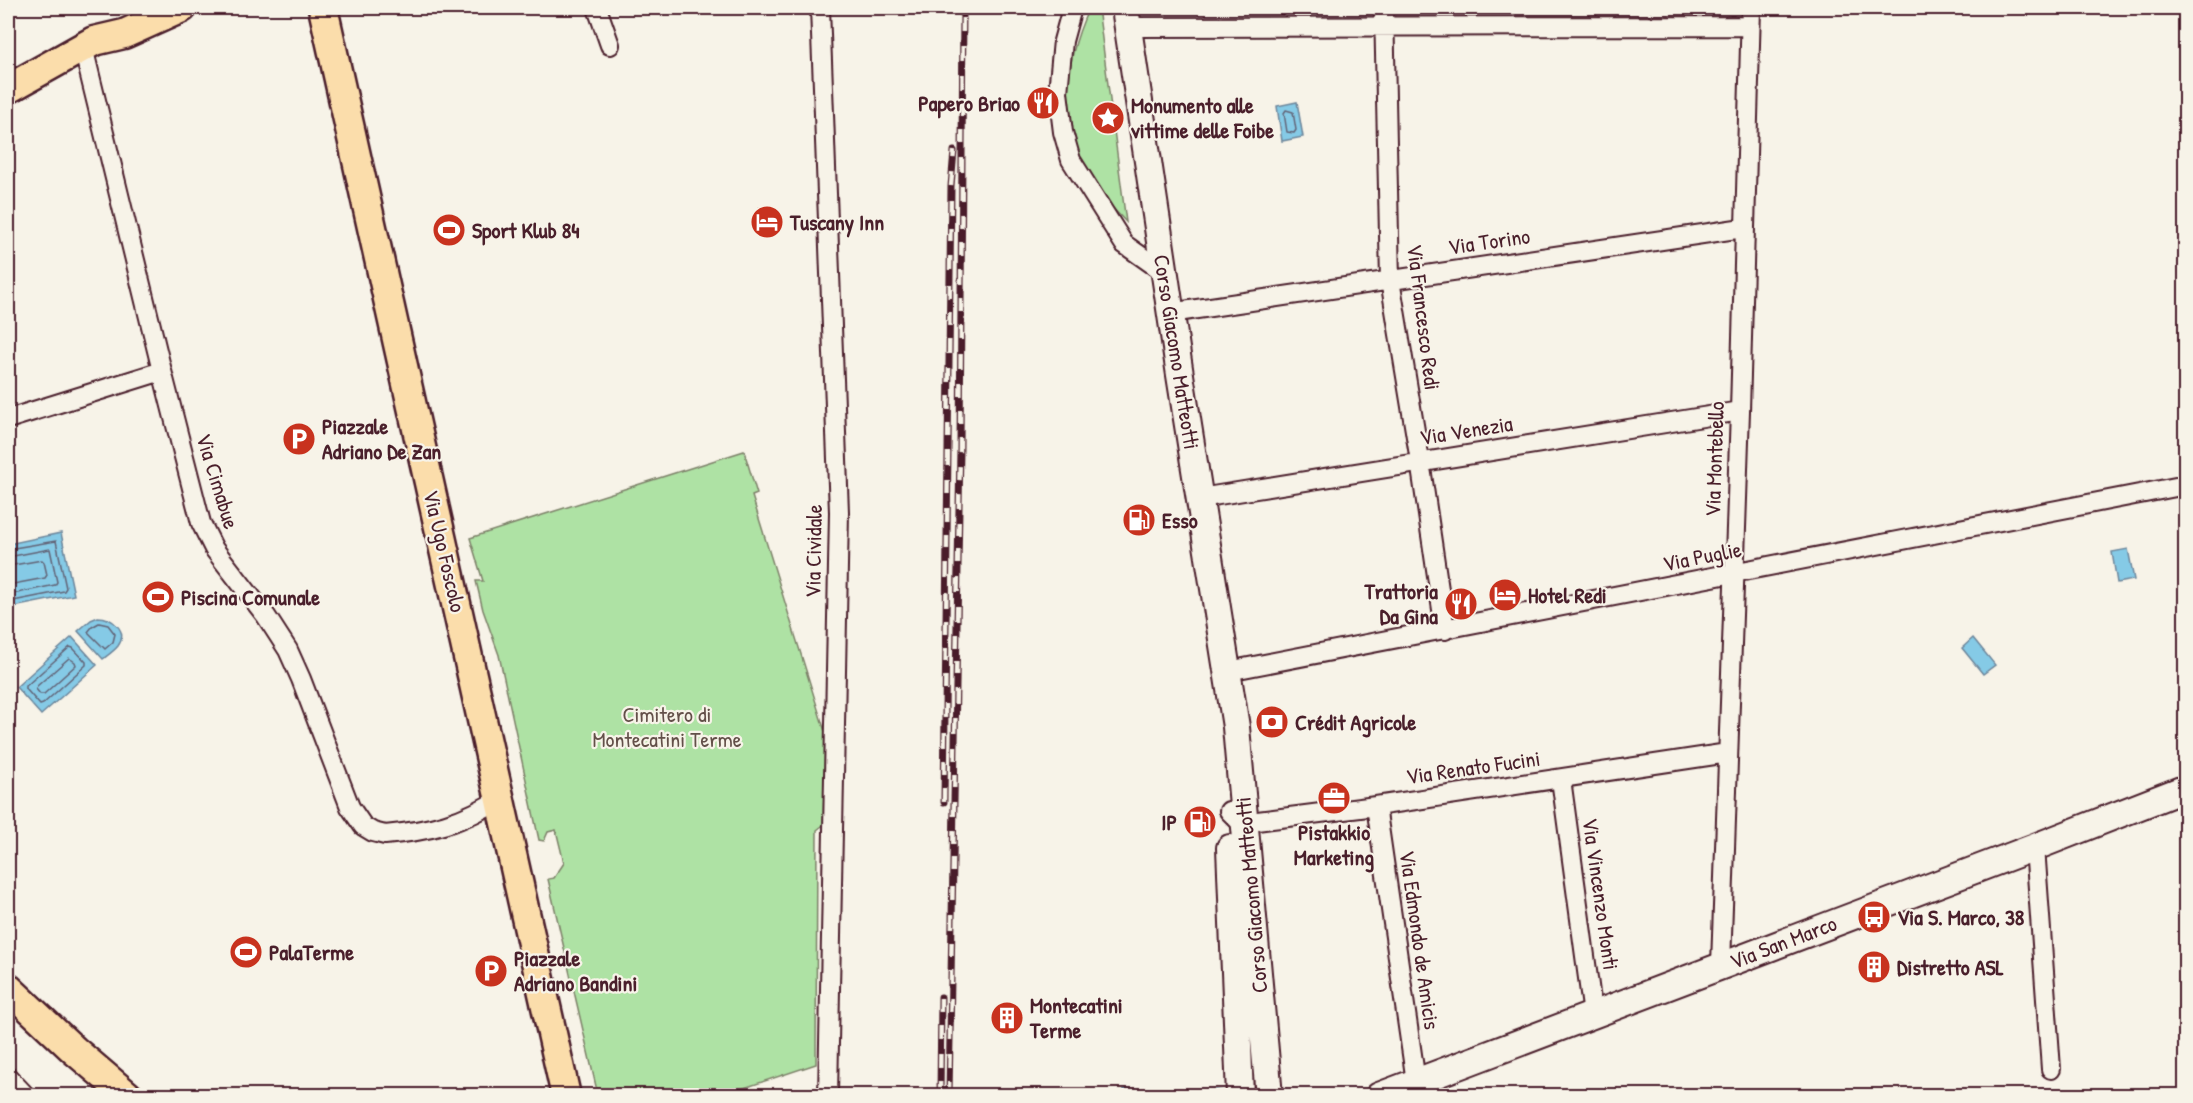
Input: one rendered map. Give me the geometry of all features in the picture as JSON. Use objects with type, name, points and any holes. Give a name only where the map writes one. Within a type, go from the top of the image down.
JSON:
[{"type":"main road","points":[[8,89],[89,44],[118,20],[143,8]]},
{"type":"main road","points":[[89,44],[124,34],[182,8]]},
{"type":"main road","name":"Via Ugo Foscolo","points":[[323,8],[566,1095]]},
{"type":"main road","name":"Corso Giacomo Matteotti","points":[[1126,17],[1170,313],[1236,727],[1240,1095]]},
{"type":"main road","name":"Via San Marco","points":[[1379,1095],[2186,788]]},
{"type":"main road","name":"Corso Giacomo Matteotti","points":[[1237,817],[1269,1095]]},
{"type":"main road","points":[[8,988],[74,1050],[128,1095]]},
{"type":"main road","points":[[74,1050],[102,1095]]},
{"type":"street","points":[[597,8],[610,45]]},
{"type":"street","name":"Via Cividale","points":[[820,8],[838,512],[828,1095]]},
{"type":"street","points":[[1072,8],[1063,41],[1058,92],[1063,132],[1071,160],[1124,244],[1165,273]]},
{"type":"street","name":"Via Francesco Redi","points":[[1384,16],[1390,280],[1445,630]]},
{"type":"street","points":[[1126,17],[1750,17]]},
{"type":"street","name":"Via Montebello","points":[[1721,965],[1740,411],[1750,17]]},
{"type":"street","name":"Via Cimabue","points":[[89,44],[162,371],[198,514],[221,560],[266,616],[288,650],[302,679],[344,795],[356,818],[373,832],[385,835],[398,834],[458,822],[481,811],[500,798]]},
{"type":"street","name":"Via Torino","points":[[1170,313],[1743,228]]},
{"type":"street","points":[[8,419],[162,371]]},
{"type":"street","name":"Via Venezia","points":[[1200,498],[1740,411]]},
{"type":"street","name":"Via Puglie","points":[[1229,683],[1445,630],[2186,485]]},
{"type":"street","name":"Via Renato Fucini","points":[[1237,817],[1376,806],[1728,753]]},
{"type":"street","name":"Via Vincenzo Monti","points":[[1561,779],[1593,1015]]},
{"type":"street","name":"Via Edmondo de Amicis","points":[[1376,806],[1416,1082]]},
{"type":"street","points":[[2035,847],[2051,1069]]},
{"type":"street","points":[[8,1077],[26,1095]]},
{"type":"green space","points":[[1089,8],[1098,8],[1126,222],[1106,201],[1082,166],[1069,122],[1067,99],[1073,52]]},
{"type":"green space","points":[[1405,8],[1727,8],[1727,10],[1405,10]]},
{"type":"green space","name":"Cimitero di Montecatini Terme","points":[[744,451],[757,494],[752,496],[826,735],[827,822],[817,830],[816,1064],[723,1095],[598,1095],[548,879],[554,878],[564,863],[556,830],[548,832],[544,841],[539,840],[499,655],[483,610],[476,581],[483,581],[470,538]]},
{"type":"water","points":[[1297,102],[1303,137],[1282,141],[1277,106]]},
{"type":"water","points":[[61,533],[74,595],[8,608],[8,544]]},
{"type":"water","points":[[2128,549],[2134,580],[2117,583],[2112,552]]},
{"type":"water","points":[[98,617],[113,622],[121,635],[118,646],[103,659],[78,631]]},
{"type":"water","points":[[72,637],[97,665],[41,715],[16,687]]},
{"type":"water","points":[[1973,638],[1995,665],[1983,674],[1962,648]]},
{"type":"water","points":[[1124,1089],[1214,1090],[1224,1095],[1124,1095]]},
{"type":"railway","points":[[949,1096],[960,449],[963,8]]},
{"type":"railway","points":[[944,802],[951,186],[954,151]]},
{"type":"railway","points":[[940,1096],[941,997]]},
{"type":"place","name":"Papero Briao","points":[[1043,103]]},
{"type":"place","name":"Monumento alle vittime delle Foibe","points":[[1108,118]]},
{"type":"place","name":"Tuscany Inn","points":[[767,222]]},
{"type":"place","name":"Sport Klub 84","points":[[449,230]]},
{"type":"place","name":"Piazzale Adriano De Zan","points":[[299,439]]},
{"type":"place","name":"Esso","points":[[1139,520]]},
{"type":"place","name":"Hotel Redi","points":[[1505,595]]},
{"type":"place","name":"Piscina Comunale","points":[[158,597]]},
{"type":"place","name":"Trattoria Da Gina","points":[[1461,604]]},
{"type":"place","name":"Crédit Agricole","points":[[1272,722]]},
{"type":"place","name":"Pistakkio Marketing","points":[[1334,798]]},
{"type":"place","name":"IP","points":[[1200,822]]},
{"type":"place","name":"Via S. Marco, 38","points":[[1874,917]]},
{"type":"place","name":"PalaTerme","points":[[246,952]]},
{"type":"place","name":"Distretto ASL","points":[[1874,967]]},
{"type":"place","name":"Piazzale Adriano Bandini","points":[[491,971]]},
{"type":"place","name":"Montecatini Terme","points":[[1007,1018]]}]
